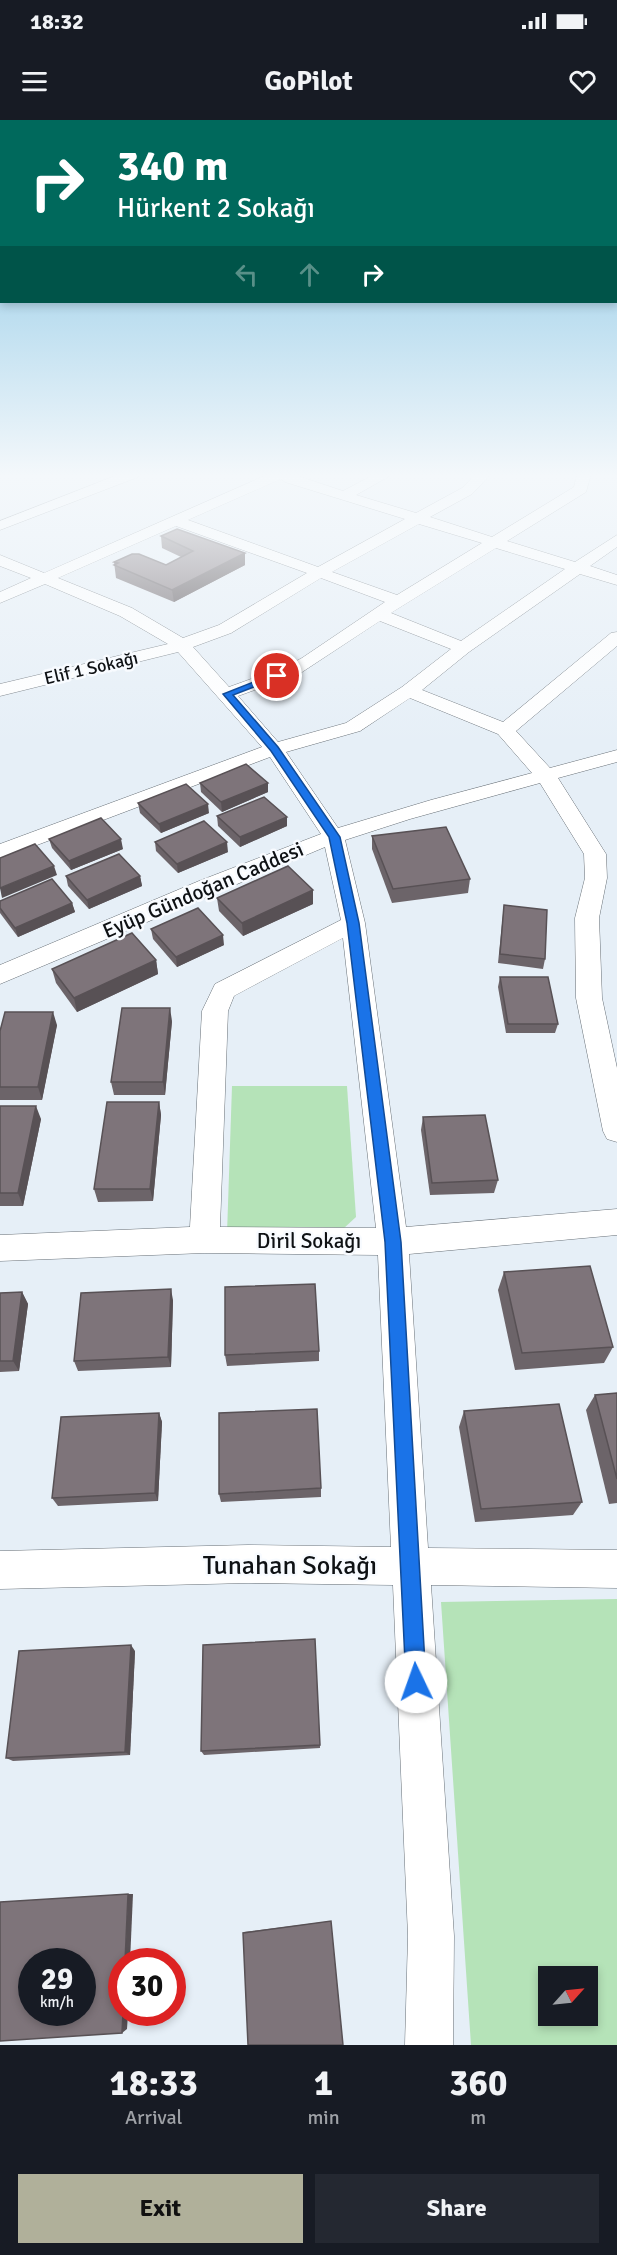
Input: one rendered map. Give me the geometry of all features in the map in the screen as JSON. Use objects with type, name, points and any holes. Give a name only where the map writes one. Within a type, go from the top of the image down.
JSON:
[{"type":"street","points":[[9,564],[126,612],[182,645],[274,749],[334,837],[353,923],[393,1242],[431,1935],[429,2045]]},
{"type":"street","points":[[0,598],[73,564]]},
{"type":"street","points":[[290,564],[398,602]]},
{"type":"street","name":"Elif 1 Sokağı","points":[[0,690],[182,645],[225,629],[335,564]]},
{"type":"street","points":[[227,694],[293,670],[460,564]]},
{"type":"street","points":[[568,564],[617,580]]},
{"type":"street","points":[[0,852],[274,749],[353,727],[409,691],[463,648],[583,564]]},
{"type":"street","points":[[381,615],[463,648]]},
{"type":"street","points":[[505,730],[617,637]]},
{"type":"street","points":[[409,691],[505,730],[546,776],[595,854],[596,878],[587,918],[589,998],[617,1131]]},
{"type":"street","name":"Eyüp Gündoğan Caddesi","points":[[0,975],[262,863],[334,837],[402,814],[617,756]]},
{"type":"street","points":[[204,1240],[215,1011],[224,990],[353,923]]},
{"type":"street","name":"Diril Sokağı","points":[[0,1248],[204,1240],[393,1242],[617,1222]]},
{"type":"street","name":"Tunahan Sokağı","points":[[0,1570],[248,1564],[617,1569]]},
{"type":"green space","points":[[232,1086],[347,1086],[356,1217],[343,1229],[227,1234]]},
{"type":"green space","points":[[617,1599],[617,2045],[471,2045],[441,1602]]},
{"type":"building","points":[[224,564],[172,590],[114,565]]},
{"type":"building","points":[[246,764],[268,783],[221,802],[200,783]]},
{"type":"building","points":[[186,784],[208,804],[159,824],[138,803]]},
{"type":"building","points":[[264,797],[287,817],[240,837],[217,816]]},
{"type":"building","points":[[101,818],[121,839],[69,861],[49,839]]},
{"type":"building","points":[[204,821],[227,842],[177,864],[155,842]]},
{"type":"building","points":[[446,827],[470,879],[393,889],[372,836]]},
{"type":"building","points":[[35,844],[54,866],[0,888],[0,858]]},
{"type":"building","points":[[119,854],[140,876],[87,900],[66,876]]},
{"type":"building","points":[[288,866],[313,890],[242,923],[217,898]]},
{"type":"building","points":[[52,879],[72,903],[15,928],[0,908],[0,901]]},
{"type":"building","points":[[504,905],[547,910],[545,959],[500,954]]},
{"type":"building","points":[[198,908],[223,935],[176,957],[151,929]]},
{"type":"building","points":[[132,933],[156,960],[74,998],[52,969]]},
{"type":"building","points":[[500,977],[548,977],[558,1024],[508,1024]]},
{"type":"building","points":[[122,1008],[170,1008],[163,1082],[111,1082]]},
{"type":"building","points":[[5,1012],[53,1012],[38,1087],[0,1087],[0,1031]]},
{"type":"building","points":[[107,1102],[159,1102],[150,1189],[94,1189]]},
{"type":"building","points":[[0,1106],[36,1106],[18,1193],[0,1193]]},
{"type":"building","points":[[485,1115],[498,1180],[432,1183],[423,1117]]},
{"type":"building","points":[[590,1266],[613,1347],[522,1353],[504,1272]]},
{"type":"building","points":[[315,1284],[319,1351],[225,1355],[225,1287]]},
{"type":"building","points":[[171,1289],[168,1357],[74,1361],[81,1293]]},
{"type":"building","points":[[22,1292],[13,1361],[0,1361],[0,1293]]},
{"type":"building","points":[[617,1393],[617,1479],[595,1395]]},
{"type":"building","points":[[559,1404],[582,1502],[481,1509],[464,1411]]},
{"type":"building","points":[[317,1409],[321,1488],[219,1494],[219,1413]]},
{"type":"building","points":[[159,1413],[155,1493],[52,1498],[61,1417]]},
{"type":"building","points":[[315,1639],[320,1745],[201,1751],[203,1645]]},
{"type":"building","points":[[131,1645],[125,1752],[6,1758],[19,1651]]},
{"type":"building","points":[[128,1894],[126,1948],[108,1948],[108,2026],[122,2026],[122,2033],[0,2041],[0,1902]]},
{"type":"building","points":[[331,1921],[343,2045],[248,2045],[243,1933]]},
{"type":"route","points":[[277,676],[227,694],[274,749],[334,837],[353,923],[393,1242],[416,1682]]}]
